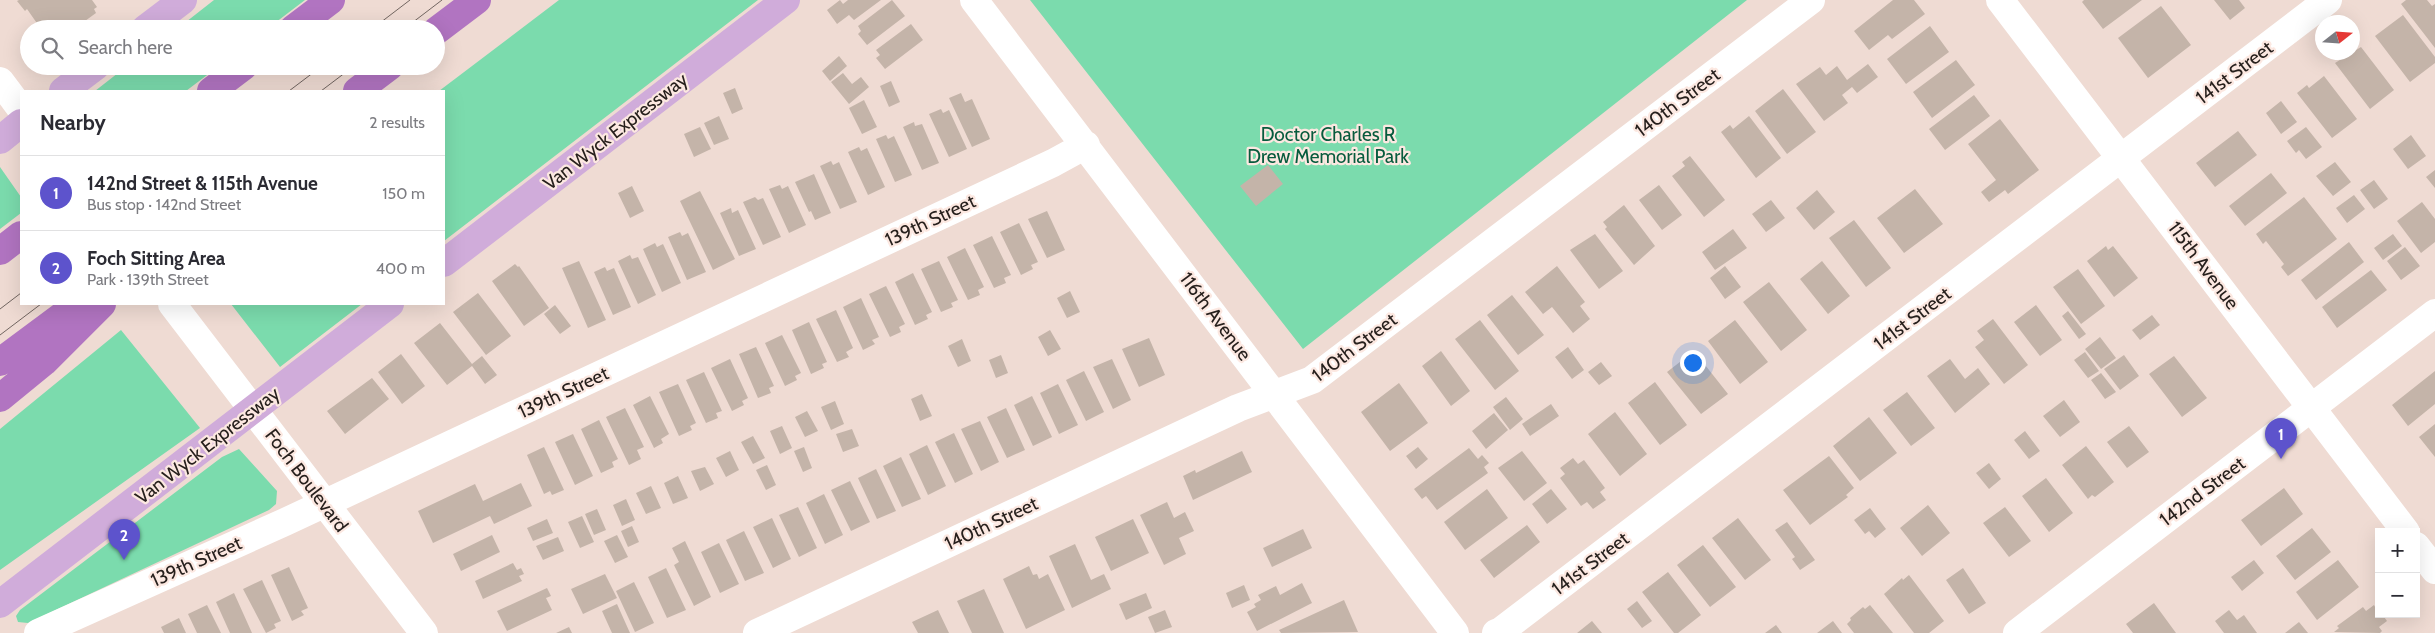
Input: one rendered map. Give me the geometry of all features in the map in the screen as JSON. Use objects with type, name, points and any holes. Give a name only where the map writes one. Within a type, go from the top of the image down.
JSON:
[{"type":"highway","points":[[305,20],[331,0]]},
{"type":"highway","points":[[445,24],[477,0]]},
{"type":"highway","points":[[212,90],[232,75]]},
{"type":"highway","points":[[358,90],[378,75]]},
{"type":"highway","points":[[0,251],[20,236]]},
{"type":"highway","points":[[0,362],[77,305]]},
{"type":"highway","points":[[0,398],[44,362],[101,305]]},
{"type":"main road","points":[[157,20],[183,0]]},
{"type":"main road","name":"Van Wyck Expressway","points":[[445,262],[786,0]]},
{"type":"main road","points":[[64,90],[84,75]]},
{"type":"main road","points":[[0,140],[20,124]]},
{"type":"main road","name":"Van Wyck Expressway","points":[[0,604],[389,305]]},
{"type":"street","name":"116th Avenue","points":[[974,0],[1455,633]]},
{"type":"street","name":"140th Street","points":[[757,633],[1238,408],[1312,380],[1811,0]]},
{"type":"street","name":"115th Avenue","points":[[2000,0],[2403,528]]},
{"type":"street","name":"141st Street","points":[[1496,633],[1509,625],[2328,0]]},
{"type":"street","points":[[0,81],[20,108]]},
{"type":"street","name":"139th Street","points":[[38,633],[325,504],[1046,166],[1086,145]]},
{"type":"street","name":"Foch Boulevard","points":[[177,309],[424,633]]},
{"type":"street","name":"142nd Street","points":[[2017,633],[2435,313]]},
{"type":"street","points":[[2420,551],[2435,570]]},
{"type":"green space","points":[[214,0],[305,0],[279,20],[188,20]]},
{"type":"green space","points":[[559,0],[758,0],[445,240],[445,90],[440,90]]},
{"type":"green space","name":"Doctor Charles R Drew Memorial Park","points":[[1030,0],[1747,0],[1303,349]]},
{"type":"green space","points":[[115,75],[207,75],[187,90],[96,90]]},
{"type":"green space","points":[[0,167],[20,196],[20,214],[0,229]]},
{"type":"green space","points":[[232,305],[361,305],[280,367]]},
{"type":"green space","points":[[121,330],[200,428],[0,570],[0,429]]},
{"type":"green space","points":[[239,449],[277,491],[276,504],[269,510],[28,623],[18,622],[16,616],[20,610],[222,457]]},
{"type":"building","points":[[92,0],[97,7],[94,9],[96,13],[86,20],[35,20],[27,9],[25,11],[17,1]]},
{"type":"building","points":[[840,0],[843,4],[848,0],[881,0],[854,20],[849,15],[837,24],[827,10]]},
{"type":"building","points":[[892,0],[905,16],[867,45],[858,34],[861,31],[858,26]]},
{"type":"building","points":[[1893,0],[1914,0],[1925,14],[1892,39],[1888,35],[1869,50],[1854,31]]},
{"type":"building","points":[[2084,0],[2142,0],[2103,29],[2082,2]]},
{"type":"building","points":[[2214,0],[2239,0],[2245,8],[2230,20]]},
{"type":"building","points":[[2406,0],[2427,0],[2432,6],[2435,4],[2435,48],[2401,4]]},
{"type":"building","points":[[2161,6],[2191,45],[2148,78],[2118,38]]},
{"type":"building","points":[[2403,15],[2435,57],[2435,63],[2410,82],[2375,36]]},
{"type":"building","points":[[911,24],[923,40],[885,69],[876,58],[880,55],[876,50]]},
{"type":"building","points":[[1930,26],[1949,52],[1906,84],[1887,59]]},
{"type":"building","points":[[2360,48],[2394,90],[2370,109],[2335,63],[2340,60],[2360,60]]},
{"type":"building","points":[[839,56],[847,66],[830,81],[822,71]]},
{"type":"building","points":[[1956,60],[1975,85],[1932,118],[1913,92]]},
{"type":"building","points":[[1868,64],[1878,77],[1857,93],[1852,87],[1842,95],[1848,103],[1824,121],[1796,84],[1820,67],[1826,75],[1837,66],[1847,80]]},
{"type":"building","points":[[843,73],[852,84],[861,77],[869,87],[849,104],[831,82]]},
{"type":"building","points":[[2324,76],[2357,119],[2332,138],[2297,93],[2307,85],[2309,88]]},
{"type":"building","points":[[891,81],[900,102],[889,107],[880,86]]},
{"type":"building","points":[[735,88],[743,109],[732,114],[723,93]]},
{"type":"building","points":[[1783,89],[1816,132],[1787,154],[1755,111]]},
{"type":"building","points":[[961,93],[965,102],[972,99],[990,139],[972,147],[949,98]]},
{"type":"building","points":[[1974,95],[1990,116],[1945,150],[1929,129]]},
{"type":"building","points":[[864,100],[877,127],[862,134],[849,108]]},
{"type":"building","points":[[2281,101],[2297,122],[2281,134],[2266,113]]},
{"type":"building","points":[[941,109],[943,113],[949,110],[967,149],[949,157],[929,114]]},
{"type":"building","points":[[719,116],[729,139],[714,145],[704,123]]},
{"type":"building","points":[[1749,116],[1781,158],[1756,178],[1721,132],[1730,125],[1733,129]]},
{"type":"building","points":[[2000,119],[2039,170],[2008,194],[2005,190],[1989,202],[1981,192],[1996,180],[1968,144]]},
{"type":"building","points":[[914,122],[915,126],[922,124],[939,163],[922,170],[903,127]]},
{"type":"building","points":[[700,127],[711,149],[694,157],[684,134]]},
{"type":"building","points":[[2306,127],[2322,147],[2306,159],[2299,150],[2296,153],[2287,141]]},
{"type":"building","points":[[2238,131],[2257,155],[2215,187],[2196,163]]},
{"type":"building","points":[[886,135],[888,139],[894,136],[912,175],[895,182],[876,139]]},
{"type":"building","points":[[2411,135],[2426,156],[2408,169],[2393,149]]},
{"type":"building","points":[[859,147],[861,151],[867,148],[885,187],[868,195],[848,152]]},
{"type":"building","points":[[1690,156],[1725,200],[1704,217],[1672,176],[1685,166],[1682,162]]},
{"type":"building","points":[[831,161],[833,165],[839,162],[857,202],[840,209],[820,166]]},
{"type":"building","points":[[2335,162],[2351,182],[2333,196],[2316,176]]},
{"type":"building","points":[[1268,165],[1283,184],[1256,206],[1240,186]]},
{"type":"building","points":[[2435,170],[2435,188],[2426,177]]},
{"type":"building","points":[[2271,173],[2287,193],[2245,226],[2229,206]]},
{"type":"building","points":[[814,174],[831,213],[815,220],[811,211],[809,212],[795,182]]},
{"type":"building","points":[[2374,180],[2388,199],[2374,209],[2360,190]]},
{"type":"building","points":[[780,185],[782,189],[788,186],[806,225],[789,233],[769,189]]},
{"type":"building","points":[[1659,185],[1682,215],[1662,230],[1639,200]]},
{"type":"building","points":[[632,186],[644,211],[630,218],[618,193]]},
{"type":"building","points":[[1915,189],[1943,224],[1904,253],[1877,218]]},
{"type":"building","points":[[1817,190],[1835,212],[1814,230],[1796,208]]},
{"type":"building","points":[[700,191],[735,259],[713,270],[680,201]]},
{"type":"building","points":[[2354,195],[2365,209],[2347,223],[2336,208]]},
{"type":"building","points":[[755,197],[758,200],[763,198],[781,237],[763,245],[743,202]]},
{"type":"building","points":[[2304,197],[2337,239],[2288,276],[2281,267],[2284,264],[2266,241],[2263,244],[2256,234]]},
{"type":"building","points":[[1771,200],[1785,218],[1766,232],[1752,214]]},
{"type":"building","points":[[2422,202],[2435,219],[2435,242],[2421,253],[2397,221]]},
{"type":"building","points":[[1624,205],[1655,246],[1634,265],[1605,229],[1607,227],[1603,222]]},
{"type":"building","points":[[731,208],[732,213],[738,210],[756,249],[739,256],[720,213]]},
{"type":"building","points":[[1047,211],[1065,250],[1047,258],[1028,219]]},
{"type":"building","points":[[1854,220],[1891,268],[1866,287],[1829,238]]},
{"type":"building","points":[[1019,223],[1038,262],[1031,265],[1033,269],[1021,275],[1000,232]]},
{"type":"building","points":[[1733,229],[1747,248],[1715,270],[1702,252]]},
{"type":"building","points":[[680,232],[682,236],[688,233],[706,272],[687,280],[668,237]]},
{"type":"building","points":[[1595,234],[1623,271],[1599,289],[1570,250]]},
{"type":"building","points":[[2393,234],[2402,246],[2383,260],[2374,248]]},
{"type":"building","points":[[992,236],[1011,275],[1004,278],[1006,283],[994,288],[973,245]]},
{"type":"building","points":[[2349,242],[2364,262],[2316,300],[2301,280]]},
{"type":"building","points":[[655,243],[657,247],[663,244],[681,283],[662,292],[643,249]]},
{"type":"building","points":[[2106,246],[2108,250],[2113,246],[2138,278],[2114,297],[2087,261]]},
{"type":"building","points":[[2405,247],[2420,266],[2401,280],[2387,261]]},
{"type":"building","points":[[965,248],[984,287],[978,290],[980,295],[968,300],[947,257]]},
{"type":"building","points":[[630,255],[632,259],[638,257],[656,295],[638,304],[618,261]]},
{"type":"building","points":[[579,261],[606,320],[588,328],[562,268]]},
{"type":"building","points":[[939,261],[958,300],[951,303],[953,307],[941,312],[921,269]]},
{"type":"building","points":[[1822,261],[1850,296],[1828,314],[1800,279]]},
{"type":"building","points":[[515,264],[519,266],[549,308],[524,326],[492,281]]},
{"type":"building","points":[[1557,266],[1585,302],[1580,306],[1590,319],[1573,333],[1552,307],[1543,314],[1525,292]]},
{"type":"building","points":[[1725,266],[1741,287],[1725,299],[1710,278]]},
{"type":"building","points":[[605,267],[607,271],[614,268],[631,307],[613,315],[594,272]]},
{"type":"building","points":[[2078,269],[2105,306],[2081,324],[2053,287]]},
{"type":"building","points":[[2371,270],[2387,290],[2337,328],[2322,307]]},
{"type":"building","points":[[913,273],[932,312],[926,315],[928,319],[915,325],[895,282]]},
{"type":"building","points":[[1769,282],[1807,330],[1781,351],[1743,302]]},
{"type":"building","points":[[886,286],[905,324],[899,327],[901,332],[890,337],[869,294]]},
{"type":"building","points":[[1070,291],[1080,312],[1067,318],[1057,298]]},
{"type":"building","points":[[478,293],[511,336],[486,355],[453,312]]},
{"type":"building","points":[[1512,295],[1544,335],[1518,355],[1487,315]]},
{"type":"building","points":[[861,298],[879,337],[872,340],[875,344],[863,350],[843,307]]},
{"type":"building","points":[[555,305],[571,326],[560,334],[544,314]]},
{"type":"building","points":[[2036,305],[2062,340],[2040,356],[2014,322]]},
{"type":"building","points":[[836,310],[853,348],[846,352],[849,357],[837,362],[816,319]]},
{"type":"building","points":[[2068,311],[2086,334],[2079,339],[2062,316]]},
{"type":"building","points":[[2152,315],[2160,325],[2140,340],[2132,330]]},
{"type":"building","points":[[1993,319],[2028,365],[2004,384],[1975,347],[1984,340],[1977,331]]},
{"type":"building","points":[[1480,320],[1519,371],[1495,390],[1455,339]]},
{"type":"building","points":[[1735,320],[1768,362],[1740,384],[1708,341]]},
{"type":"building","points":[[809,322],[827,362],[822,364],[824,368],[811,374],[792,330]]},
{"type":"building","points":[[440,323],[472,364],[482,356],[497,375],[485,384],[472,366],[447,385],[414,343]]},
{"type":"building","points":[[1050,330],[1061,349],[1048,356],[1038,337]]},
{"type":"building","points":[[782,335],[801,373],[795,376],[797,380],[785,386],[765,343]]},
{"type":"building","points":[[2100,337],[2116,358],[2101,369],[2085,349]]},
{"type":"building","points":[[1149,338],[1165,375],[1139,387],[1122,349]]},
{"type":"building","points":[[962,339],[971,361],[958,367],[948,346]]},
{"type":"building","points":[[756,347],[774,386],[769,388],[771,393],[758,398],[739,354]]},
{"type":"building","points":[[1568,347],[1584,370],[1572,379],[1555,357]]},
{"type":"building","points":[[1441,351],[1470,391],[1451,406],[1422,366]]},
{"type":"building","points":[[1694,351],[1728,394],[1701,414],[1667,372]]},
{"type":"building","points":[[2085,352],[2099,371],[2088,378],[2074,360]]},
{"type":"building","points":[[401,354],[425,386],[402,404],[378,372]]},
{"type":"building","points":[[1001,355],[1008,373],[996,378],[989,360]]},
{"type":"building","points":[[2124,355],[2139,376],[2120,390],[2104,369]]},
{"type":"building","points":[[2174,356],[2207,398],[2182,417],[2149,374]]},
{"type":"building","points":[[730,359],[748,398],[742,401],[744,405],[732,411],[711,368]]},
{"type":"building","points":[[1112,359],[1131,400],[1113,409],[1093,367]]},
{"type":"building","points":[[1950,359],[1965,379],[1978,368],[1990,384],[1955,413],[1927,376]]},
{"type":"building","points":[[1601,362],[1612,376],[1599,385],[1588,372]]},
{"type":"building","points":[[1084,371],[1104,412],[1086,421],[1066,380]]},
{"type":"building","points":[[2435,371],[2435,404],[2408,426],[2392,405]]},
{"type":"building","points":[[704,372],[722,411],[716,413],[718,418],[706,423],[686,380]]},
{"type":"building","points":[[2101,373],[2116,392],[2105,399],[2091,380]]},
{"type":"building","points":[[372,378],[389,399],[345,434],[327,411]]},
{"type":"building","points":[[1655,382],[1687,425],[1660,445],[1628,403]]},
{"type":"building","points":[[1399,383],[1428,423],[1390,451],[1361,412]]},
{"type":"building","points":[[678,384],[696,423],[690,426],[692,430],[679,436],[659,392]]},
{"type":"building","points":[[1058,384],[1078,425],[1059,434],[1040,393]]},
{"type":"building","points":[[1907,392],[1935,428],[1911,446],[1883,410]]},
{"type":"building","points":[[922,394],[932,416],[920,421],[911,399]]},
{"type":"building","points":[[650,396],[669,434],[661,439],[663,443],[654,448],[633,405]]},
{"type":"building","points":[[1032,396],[1052,437],[1033,446],[1014,405]]},
{"type":"building","points":[[1506,397],[1523,419],[1510,430],[1493,407]]},
{"type":"building","points":[[2064,400],[2080,422],[2060,437],[2043,416]]},
{"type":"building","points":[[835,401],[844,424],[831,430],[821,407]]},
{"type":"building","points":[[1551,404],[1559,416],[1530,436],[1522,424]]},
{"type":"building","points":[[625,408],[644,447],[637,450],[641,459],[629,465],[606,417]]},
{"type":"building","points":[[1006,408],[1025,450],[1007,458],[987,417]]},
{"type":"building","points":[[807,411],[818,431],[805,437],[795,417]]},
{"type":"building","points":[[1615,412],[1647,454],[1620,476],[1588,434]]},
{"type":"building","points":[[1494,413],[1508,430],[1486,449],[1472,431]]},
{"type":"building","points":[[1869,417],[1897,453],[1860,481],[1833,446]]},
{"type":"building","points":[[599,420],[618,459],[612,462],[614,467],[601,473],[581,429]]},
{"type":"building","points":[[980,421],[999,462],[981,471],[961,429]]},
{"type":"building","points":[[2435,424],[2435,457],[2419,437]]},
{"type":"building","points":[[782,426],[792,448],[780,454],[770,431]]},
{"type":"building","points":[[2129,426],[2149,452],[2127,468],[2107,442]]},
{"type":"building","points":[[852,429],[859,446],[843,452],[836,434]]},
{"type":"building","points":[[2025,431],[2040,451],[2029,459],[2014,440]]},
{"type":"building","points":[[954,433],[973,474],[955,483],[935,442]]},
{"type":"building","points":[[573,434],[593,476],[575,485],[555,442]]},
{"type":"building","points":[[753,436],[765,458],[753,464],[741,442]]},
{"type":"building","points":[[927,445],[946,486],[928,495],[909,454]]},
{"type":"building","points":[[2086,446],[2114,482],[2095,497],[2092,495],[2088,499],[2062,465]]},
{"type":"building","points":[[544,447],[564,490],[552,495],[550,491],[544,494],[527,455]]},
{"type":"building","points":[[804,447],[812,468],[803,472],[794,451]]},
{"type":"building","points":[[1418,447],[1428,459],[1416,469],[1406,456]]},
{"type":"building","points":[[1469,448],[1478,459],[1482,455],[1489,463],[1484,467],[1488,473],[1437,510],[1426,496],[1422,499],[1414,489]]},
{"type":"building","points":[[730,451],[739,470],[726,477],[716,458]]},
{"type":"building","points":[[1242,451],[1252,472],[1193,500],[1183,476],[1195,470],[1196,473]]},
{"type":"building","points":[[1522,451],[1547,483],[1524,501],[1498,468]]},
{"type":"building","points":[[1829,456],[1854,488],[1846,495],[1848,497],[1810,525],[1783,490]]},
{"type":"building","points":[[901,457],[921,499],[902,507],[883,466]]},
{"type":"building","points":[[1573,458],[1578,464],[1584,460],[1605,488],[1600,492],[1606,500],[1593,509],[1587,502],[1581,506],[1560,478],[1565,474],[1560,468]]},
{"type":"building","points":[[1989,463],[2001,479],[1989,489],[1976,473]]},
{"type":"building","points":[[767,465],[776,485],[766,490],[756,470]]},
{"type":"building","points":[[705,467],[714,484],[700,491],[691,471]]},
{"type":"building","points":[[876,469],[896,511],[877,519],[858,478]]},
{"type":"building","points":[[678,476],[688,498],[673,504],[664,483]]},
{"type":"building","points":[[2046,478],[2073,513],[2049,532],[2022,496]]},
{"type":"building","points":[[850,481],[870,522],[851,531],[831,490]]},
{"type":"building","points":[[521,483],[532,506],[494,524],[490,516],[433,543],[418,511],[475,484],[483,501]]},
{"type":"building","points":[[651,486],[661,508],[646,514],[636,493]]},
{"type":"building","points":[[2284,488],[2303,514],[2261,546],[2241,520]]},
{"type":"building","points":[[1487,489],[1508,518],[1465,550],[1444,522]]},
{"type":"building","points":[[1551,489],[1567,509],[1547,524],[1532,504]]},
{"type":"building","points":[[824,494],[843,535],[825,544],[806,503]]},
{"type":"building","points":[[626,499],[635,520],[622,526],[613,505]]},
{"type":"building","points":[[1167,502],[1174,518],[1185,512],[1194,531],[1179,538],[1186,554],[1164,565],[1140,515]]},
{"type":"building","points":[[1928,505],[1950,533],[1922,556],[1900,528]]},
{"type":"building","points":[[798,507],[817,548],[799,557],[779,515]]},
{"type":"building","points":[[2005,507],[2031,541],[2009,557],[1983,523]]},
{"type":"building","points":[[1870,508],[1886,529],[1875,538],[1869,531],[1865,534],[1854,520]]},
{"type":"building","points":[[597,509],[606,530],[594,535],[585,514]]},
{"type":"building","points":[[582,516],[594,542],[580,548],[568,522]]},
{"type":"building","points":[[772,518],[791,559],[773,568],[753,527]]},
{"type":"building","points":[[1738,518],[1771,560],[1745,580],[1712,538]]},
{"type":"building","points":[[547,519],[553,533],[533,541],[527,528]]},
{"type":"building","points":[[1133,519],[1149,553],[1111,571],[1095,537]]},
{"type":"building","points":[[1787,522],[1815,560],[1800,570],[1792,559],[1795,557],[1775,530]]},
{"type":"building","points":[[1527,525],[1540,542],[1494,578],[1480,560]]},
{"type":"building","points":[[632,526],[639,542],[628,547],[621,531]]},
{"type":"building","points":[[2312,528],[2331,552],[2295,580],[2276,556]]},
{"type":"building","points":[[1303,529],[1312,548],[1272,567],[1263,548]]},
{"type":"building","points":[[744,531],[764,573],[745,581],[726,540]]},
{"type":"building","points":[[492,535],[500,552],[461,571],[453,554]]},
{"type":"building","points":[[617,535],[628,557],[615,563],[604,541]]},
{"type":"building","points":[[558,537],[564,551],[543,560],[536,546]]},
{"type":"building","points":[[685,541],[711,597],[694,606],[674,565],[679,562],[672,548]]},
{"type":"building","points":[[719,543],[739,584],[720,593],[701,552]]},
{"type":"building","points":[[1075,544],[1091,580],[1104,574],[1111,589],[1072,608],[1049,556]]},
{"type":"building","points":[[1703,545],[1736,587],[1710,607],[1677,565]]},
{"type":"building","points":[[2254,560],[2264,573],[2242,591],[2231,577]]},
{"type":"building","points":[[2338,560],[2359,587],[2317,620],[2296,592]]},
{"type":"building","points":[[513,563],[517,570],[521,568],[524,574],[519,576],[522,581],[483,599],[475,581]]},
{"type":"building","points":[[1029,566],[1033,575],[1037,574],[1039,579],[1048,574],[1065,610],[1026,629],[1003,579]]},
{"type":"building","points":[[289,567],[308,608],[301,611],[304,615],[292,621],[271,575]]},
{"type":"building","points":[[666,568],[686,610],[667,618],[648,577]]},
{"type":"building","points":[[1963,568],[1986,603],[1969,614],[1946,580]]},
{"type":"building","points":[[1668,572],[1701,615],[1678,633],[1674,633],[1642,592]]},
{"type":"building","points":[[605,574],[617,598],[583,614],[571,589]]},
{"type":"building","points":[[1909,575],[1944,621],[1929,633],[1914,633],[1884,594],[1902,578],[1903,580]]},
{"type":"building","points":[[262,580],[281,621],[274,624],[276,628],[266,633],[243,589]]},
{"type":"building","points":[[634,582],[654,623],[635,632],[616,591]]},
{"type":"building","points":[[1302,583],[1312,603],[1257,631],[1247,612],[1256,607],[1254,604],[1261,600],[1258,595],[1276,586],[1280,595]]},
{"type":"building","points":[[1244,585],[1250,600],[1232,608],[1226,593]]},
{"type":"building","points":[[547,588],[551,596],[546,598],[552,610],[507,631],[497,611]]},
{"type":"building","points":[[984,589],[1004,633],[972,633],[957,601]]},
{"type":"building","points":[[234,593],[252,633],[230,633],[216,602]]},
{"type":"building","points":[[1146,593],[1152,608],[1126,620],[1119,604]]},
{"type":"building","points":[[1344,600],[1358,632],[1281,633],[1279,630]]},
{"type":"building","points":[[1637,601],[1652,621],[1642,628],[1627,609]]},
{"type":"building","points":[[2154,603],[2176,633],[2133,633],[2126,624]]},
{"type":"building","points":[[617,604],[630,633],[612,633],[602,611]]},
{"type":"building","points":[[207,605],[221,633],[197,633],[188,614]]},
{"type":"building","points":[[1870,605],[1893,633],[1854,633],[1847,624],[1851,620],[1850,618],[1863,607],[1865,609]]},
{"type":"building","points":[[2374,605],[2375,618],[2385,618],[2387,621],[2379,627],[2382,631],[2380,633],[2334,632],[2339,628],[2337,626],[2363,607],[2366,611]]},
{"type":"building","points":[[938,610],[949,633],[918,633],[912,622]]},
{"type":"building","points":[[1165,610],[1172,627],[1155,633],[1148,617]]},
{"type":"building","points":[[2229,610],[2237,620],[2244,615],[2257,633],[2224,633],[2215,621]]},
{"type":"building","points":[[179,618],[186,633],[164,633],[161,627]]},
{"type":"building","points":[[1592,621],[1602,633],[1577,633]]},
{"type":"building","points":[[1833,621],[1842,633],[1817,633]]},
{"type":"building","points":[[2299,622],[2308,633],[2285,633]]},
{"type":"building","points":[[1776,625],[1782,633],[1765,633]]},
{"type":"building","points":[[569,627],[572,633],[556,633]]},
{"type":"tram line","points":[[384,20],[410,0]]},
{"type":"tram line","points":[[416,20],[442,0]]},
{"type":"tram line","points":[[290,90],[310,75]]},
{"type":"tram line","points":[[322,90],[342,75]]},
{"type":"tram line","points":[[0,309],[20,294]]},
{"type":"tram line","points":[[0,335],[40,305]]},
{"type":"place","name":"142nd Street & 115th Avenue","points":[[2281,459]]},
{"type":"place","name":"Foch Sitting Area","points":[[124,560]]}]
